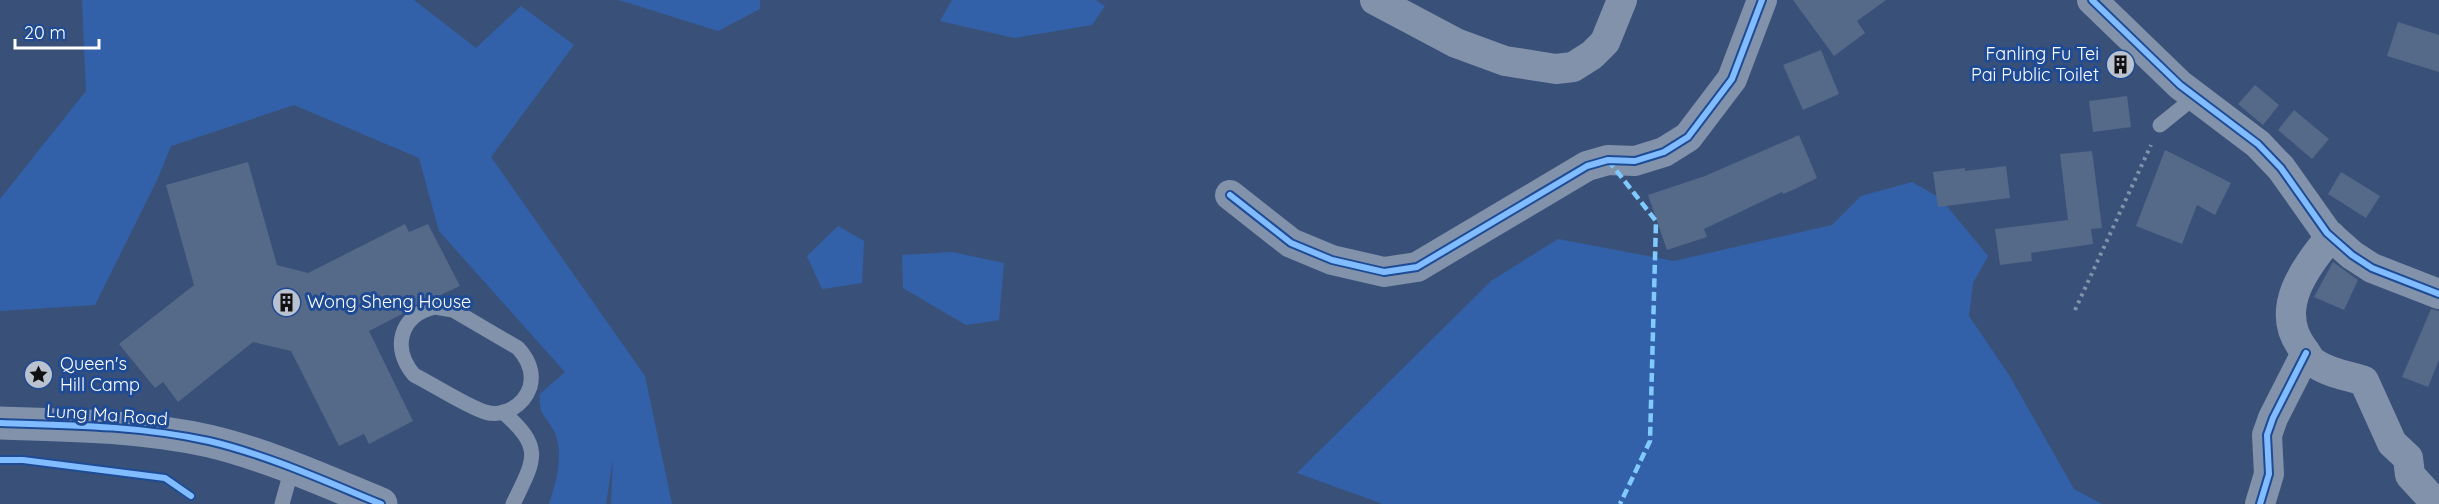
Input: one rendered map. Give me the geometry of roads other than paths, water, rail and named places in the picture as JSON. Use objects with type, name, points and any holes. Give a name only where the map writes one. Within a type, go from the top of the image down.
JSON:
[{"type":"street","points":[[1375,0],[1456,43],[1505,61],[1556,69],[1573,67],[1592,55],[1605,42],[1622,0]]},
{"type":"street","points":[[1230,195],[1291,243],[1332,260],[1384,272],[1417,267],[1587,166],[1608,160],[1635,161],[1664,152],[1688,137],[1732,79],[1762,0]]},
{"type":"street","points":[[2092,0],[2172,78],[2258,144],[2281,168],[2331,236],[2352,255],[2372,268],[2439,294]]},
{"type":"street","points":[[2331,236],[2296,285],[2291,305],[2292,324],[2297,342],[2315,364],[2364,381],[2392,443],[2408,458],[2410,475],[2432,499],[2439,502]]},
{"type":"street","points":[[2259,504],[2269,474],[2267,435],[2306,352]]},
{"type":"street","name":"Lung Ma Road","points":[[0,423],[160,432],[211,442],[292,468],[381,504]]},
{"type":"lane","points":[[2160,125],[2196,96]]},
{"type":"lane","points":[[503,412],[518,405],[530,386],[530,366],[518,348],[444,307],[426,309],[412,318],[402,335],[401,351],[407,366],[414,375],[484,412],[503,412],[529,438],[532,453],[527,476],[513,504]]},
{"type":"lane","points":[[282,504],[292,468]]},
{"type":"place","name":"Fanling Fu Tei Pai Public Toilet","points":[[2120,64]]},
{"type":"place","name":"Wong Sheng House","points":[[286,302]]},
{"type":"place","name":"Queen's Hill Camp","points":[[39,374]]}]
